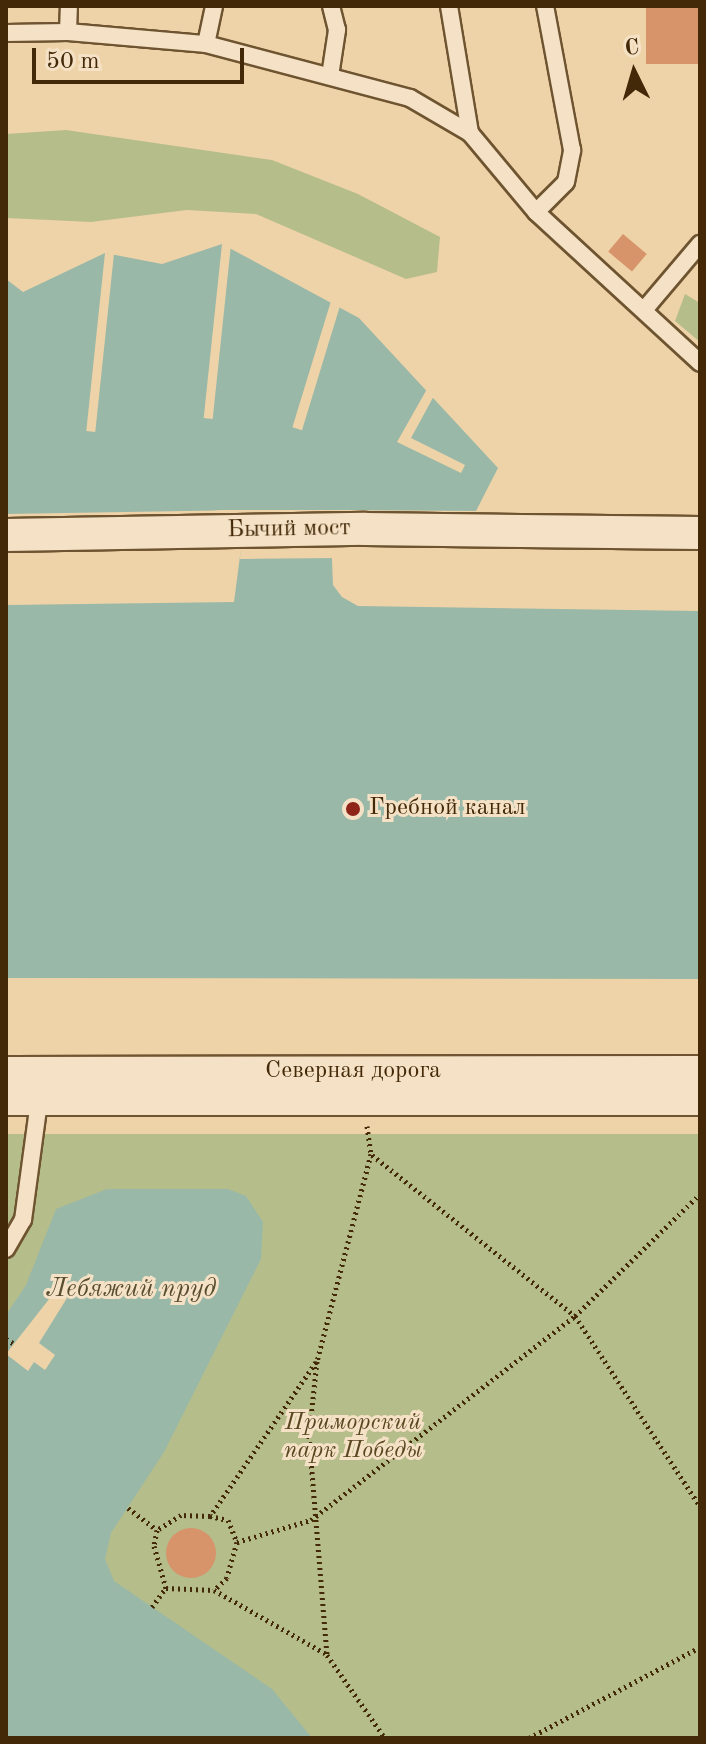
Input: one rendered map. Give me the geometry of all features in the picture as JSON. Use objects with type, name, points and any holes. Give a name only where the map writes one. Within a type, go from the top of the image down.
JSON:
[{"type":"street","name":"Бычий мост","points":[[6,535],[365,529],[700,533]]},
{"type":"street","name":"Северная дорога","points":[[6,1099],[40,1086],[700,1072]]},
{"type":"street","name":"Северная дорога","points":[[6,1073],[40,1086],[700,1099]]},
{"type":"lane","points":[[68,32],[69,6]]},
{"type":"lane","points":[[206,44],[214,6]]},
{"type":"lane","points":[[330,76],[337,30],[331,6]]},
{"type":"lane","points":[[449,6],[470,133]]},
{"type":"lane","points":[[536,212],[566,182],[572,150],[545,6]]},
{"type":"lane","points":[[6,33],[68,32],[206,44],[410,98],[470,133],[536,212],[700,363]]},
{"type":"lane","points":[[644,310],[700,244]]},
{"type":"lane","points":[[6,1249],[23,1220],[40,1086]]},
{"type":"path","points":[[327,1655],[311,1520],[309,1436],[317,1361],[371,1154],[367,1124]]},
{"type":"path","points":[[371,1154],[575,1316],[700,1506]]},
{"type":"path","points":[[237,1542],[311,1520],[575,1316],[700,1194]]},
{"type":"path","points":[[6,1339],[13,1343]]},
{"type":"path","points":[[210,1516],[317,1361]]},
{"type":"path","points":[[128,1508],[157,1530]]},
{"type":"path","points":[[157,1530],[181,1515],[228,1520],[237,1542],[227,1578],[214,1590]]},
{"type":"path","points":[[157,1530],[157,1569],[166,1588]]},
{"type":"path","points":[[166,1588],[214,1590],[327,1655],[385,1738]]},
{"type":"path","points":[[152,1607],[166,1588]]},
{"type":"path","points":[[529,1738],[700,1647]]},
{"type":"green space","points":[[66,130],[272,160],[358,194],[440,237],[437,272],[406,279],[256,214],[187,210],[91,222],[6,218],[6,134]]},
{"type":"green space","points":[[685,294],[700,303],[700,342],[675,321]]},
{"type":"green space","name":"Приморский парк Победы","points":[[6,1134],[700,1134],[700,1738],[6,1738]]},
{"type":"water","name":"Гребной канал","points":[[222,244],[359,318],[498,468],[476,511],[330,510],[333,585],[342,597],[358,606],[700,611],[700,979],[6,978],[6,605],[234,602],[246,510],[6,514],[6,279],[23,292],[105,253],[162,264]]},
{"type":"water","name":"Лебяжий пруд","points":[[107,1189],[228,1189],[246,1196],[263,1222],[261,1259],[164,1452],[111,1533],[105,1559],[114,1581],[272,1689],[312,1738],[6,1738],[6,1315],[26,1285],[56,1209]]},
{"type":"pier","points":[[222,244],[231,245],[213,419],[204,418]]},
{"type":"pier","points":[[105,253],[114,254],[95,432],[86,431]]},
{"type":"pier","points":[[331,301],[341,304],[302,430],[292,427]]},
{"type":"pier","points":[[427,389],[435,394],[411,438],[465,465],[461,473],[397,442]]},
{"type":"pier","points":[[213,510],[365,510],[333,543],[334,558],[240,559],[242,514]]},
{"type":"pier","points":[[57,1289],[67,1298],[39,1343],[55,1355],[45,1370],[34,1362],[28,1371],[6,1354]]},
{"type":"building","points":[[646,6],[700,6],[700,64],[646,64]]},
{"type":"building","points":[[623,234],[647,254],[632,272],[608,252]]},
{"type":"building","points":[[191,1528],[208,1536],[216,1553],[208,1570],[191,1578],[174,1570],[166,1553],[174,1536]]},
{"type":"place","name":"Гребной канал","points":[[353,809]]}]
